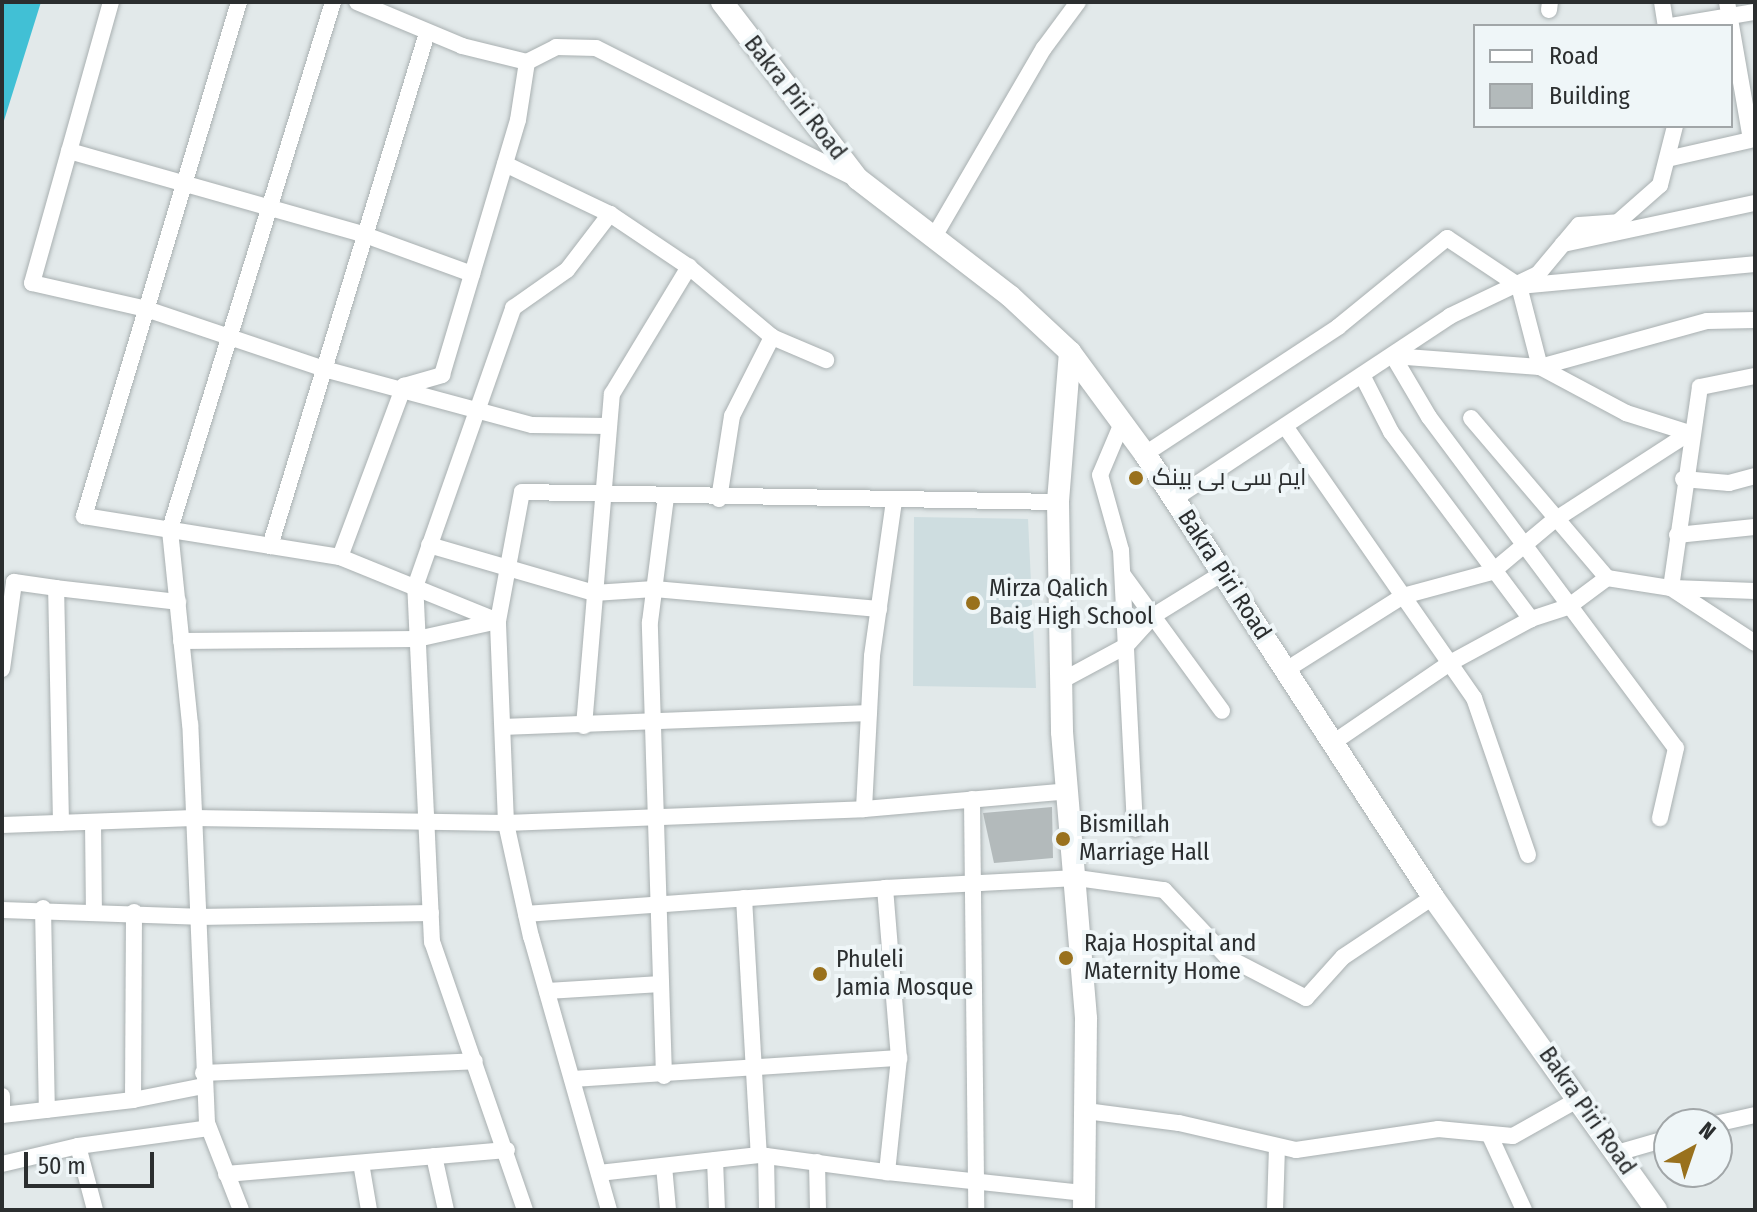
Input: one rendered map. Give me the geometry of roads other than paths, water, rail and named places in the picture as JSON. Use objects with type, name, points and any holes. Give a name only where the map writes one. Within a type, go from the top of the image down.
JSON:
[{"type":"street","points":[[111,2],[32,283],[146,309],[324,369],[404,386],[532,425],[608,426]]},
{"type":"street","points":[[239,2],[84,516],[340,557],[498,621]]},
{"type":"street","points":[[241,1210],[209,1128],[203,1079],[194,818],[170,529],[333,2]]},
{"type":"street","points":[[357,2],[427,33],[527,62],[556,47],[596,48],[858,179]]},
{"type":"street","name":"Bakra Piri Road","points":[[722,2],[858,179],[935,235],[1070,352],[1145,454],[1433,897],[1656,1210]]},
{"type":"street","points":[[935,235],[1044,48],[1078,2]]},
{"type":"street","points":[[1662,2],[1668,24]]},
{"type":"street","points":[[1676,24],[1729,10],[1755,12]]},
{"type":"street","points":[[1667,159],[1753,139],[1733,29]]},
{"type":"street","points":[[270,546],[427,33]]},
{"type":"street","points":[[404,386],[442,375],[505,164],[527,62]]},
{"type":"street","points":[[1174,499],[1287,429],[1450,316],[1519,286],[1538,274],[1579,225],[1618,222],[1660,185],[1675,128]]},
{"type":"street","points":[[69,151],[269,212],[365,235],[472,274]]},
{"type":"street","points":[[505,164],[610,214],[689,267],[772,337],[826,360]]},
{"type":"street","points":[[1563,244],[1755,203]]},
{"type":"street","points":[[525,1210],[507,1150],[432,942],[415,587],[513,308],[567,270],[610,214]]},
{"type":"street","points":[[1145,454],[1338,327],[1447,238],[1519,286],[1755,264]]},
{"type":"street","points":[[584,726],[601,495],[612,394],[689,267]]},
{"type":"street","points":[[1519,286],[1540,367],[1626,413],[1689,433]]},
{"type":"street","points":[[1393,356],[1540,367],[1707,321],[1755,320]]},
{"type":"street","points":[[719,499],[732,416],[772,337]]},
{"type":"street","points":[[599,1173],[762,1155],[981,1183],[1084,1202],[1086,1111],[1077,878],[1061,681],[1058,502],[1070,352]]},
{"type":"street","points":[[1393,356],[1429,417],[1676,748],[1660,818]]},
{"type":"street","points":[[1671,588],[1689,433],[1700,387],[1755,376]]},
{"type":"street","points":[[1363,377],[1391,432],[1492,572],[1531,619]]},
{"type":"street","points":[[340,557],[404,386]]},
{"type":"street","points":[[1471,418],[1553,521],[1607,578],[1671,588],[1755,591]]},
{"type":"street","points":[[1122,423],[1100,475],[1122,574],[1135,829]]},
{"type":"street","points":[[1287,429],[1474,698],[1528,855]]},
{"type":"street","points":[[1286,670],[1403,596],[1492,572],[1525,548],[1553,521],[1689,433]]},
{"type":"street","points":[[1683,479],[1729,483],[1755,476]]},
{"type":"street","points":[[609,1210],[526,914],[506,823],[498,621],[522,492],[719,499],[1058,502]]},
{"type":"street","points":[[664,1076],[653,726],[654,589],[666,497]]},
{"type":"street","points":[[864,809],[879,609],[894,501]]},
{"type":"street","points":[[1677,535],[1755,527]]},
{"type":"street","points":[[429,545],[509,563],[594,593],[654,589],[879,609]]},
{"type":"street","points":[[1122,574],[1222,711]]},
{"type":"street","points":[[1061,681],[1126,646],[1153,616],[1221,574]]},
{"type":"street","points":[[1334,742],[1450,663],[1531,619],[1568,607],[1607,578]]},
{"type":"street","points":[[2,669],[14,582],[178,602]]},
{"type":"street","points":[[56,588],[61,823]]},
{"type":"street","points":[[1671,588],[1755,643]]},
{"type":"street","points":[[181,641],[417,639],[498,621]]},
{"type":"street","points":[[503,727],[653,726],[869,713]]},
{"type":"street","points":[[2,825],[194,818],[427,818],[506,823],[864,809],[1068,791]]},
{"type":"street","points":[[972,799],[981,1183],[976,1210]]},
{"type":"street","points":[[93,822],[94,912]]},
{"type":"street","points":[[526,914],[885,888],[972,886],[1077,878],[1164,890],[1227,957],[1306,998],[1343,957],[1433,897]]},
{"type":"street","points":[[885,888],[899,1058],[887,1172]]},
{"type":"street","points":[[744,898],[767,1210]]},
{"type":"street","points":[[2,910],[43,908],[198,917],[431,913]]},
{"type":"street","points":[[43,908],[47,1110]]},
{"type":"street","points":[[133,1100],[134,912]]},
{"type":"street","points":[[547,991],[661,984]]},
{"type":"street","points":[[573,1079],[758,1070],[899,1058]]},
{"type":"street","points":[[2,1096],[2,1115],[133,1100],[203,1079],[475,1061]]},
{"type":"street","points":[[1086,1111],[1179,1123],[1277,1147],[1438,1129],[1513,1136],[1579,1099]]},
{"type":"street","points":[[1733,1119],[1754,1113]]},
{"type":"street","points":[[2,1164],[78,1146],[209,1128]]},
{"type":"street","points":[[1490,1136],[1524,1210]]},
{"type":"street","points":[[1617,1153],[1653,1143]]},
{"type":"street","points":[[78,1146],[95,1210]]},
{"type":"street","points":[[1275,1210],[1277,1147]]},
{"type":"street","points":[[226,1174],[507,1150]]},
{"type":"street","points":[[434,1156],[446,1210]]},
{"type":"street","points":[[715,1160],[717,1210]]},
{"type":"street","points":[[817,1162],[818,1210]]},
{"type":"street","points":[[361,1163],[369,1210]]},
{"type":"street","points":[[664,1166],[668,1210]]},
{"type":"water","points":[[2,2],[41,2],[2,127]]},
{"type":"place","name":"ایم سی بی بینک","points":[[1136,478]]},
{"type":"place","name":"Mirza Qalich Baig High School","points":[[973,603]]},
{"type":"place","name":"Bismillah Marriage Hall","points":[[1063,839]]},
{"type":"place","name":"Raja Hospital and Maternity Home","points":[[1066,958]]},
{"type":"place","name":"Phuleli Jamia Mosque","points":[[820,974]]}]
